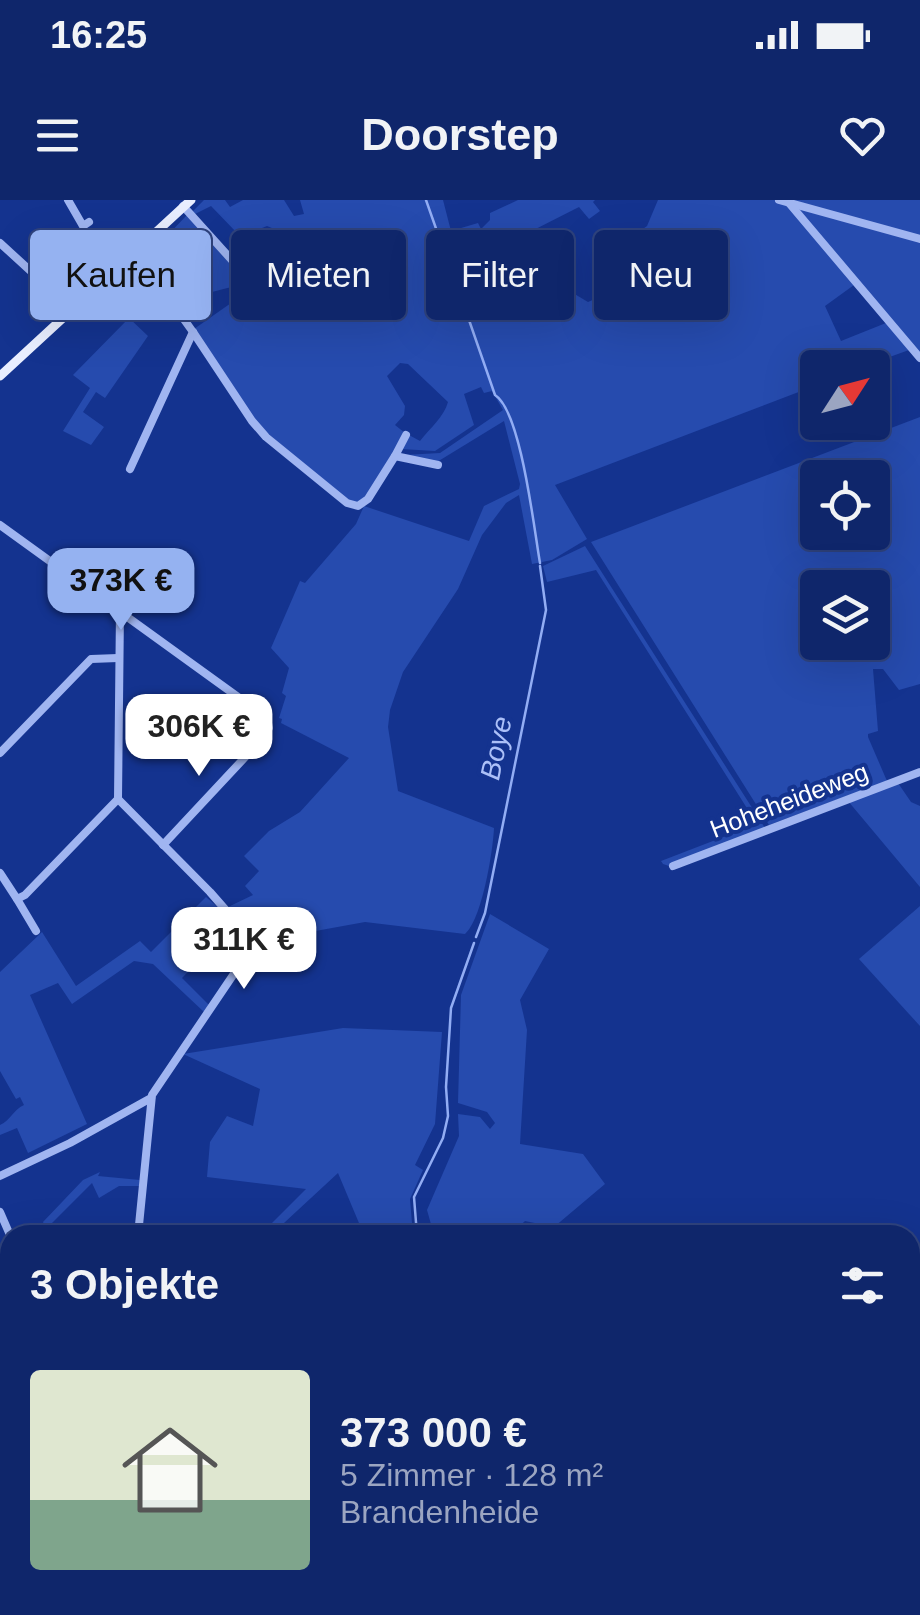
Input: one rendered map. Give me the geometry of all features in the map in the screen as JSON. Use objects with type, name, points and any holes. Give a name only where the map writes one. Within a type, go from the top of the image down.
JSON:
[{"type":"main road","points":[[157,230],[187,203]]},
{"type":"main road","points":[[0,376],[60,320]]},
{"type":"street","points":[[68,200],[83,226],[89,222]]},
{"type":"street","points":[[784,201],[920,239]]},
{"type":"street","points":[[784,201],[920,358]]},
{"type":"street","points":[[187,203],[231,258]]},
{"type":"street","points":[[0,243],[30,270]]},
{"type":"street","points":[[185,320],[266,438],[347,503],[358,506],[368,499],[406,435]]},
{"type":"street","points":[[130,469],[194,332]]},
{"type":"street","points":[[395,456],[438,465]]},
{"type":"street","points":[[0,525],[262,712],[269,726],[263,738],[163,846]]},
{"type":"street","points":[[0,1176],[151,1098],[248,953],[252,940],[118,800],[120,610]]},
{"type":"street","points":[[0,753],[91,659],[118,658]]},
{"type":"street","name":"Hoheheideweg","points":[[672,866],[920,772]]},
{"type":"street","points":[[17,899],[118,800]]},
{"type":"street","points":[[0,873],[36,931]]},
{"type":"street","points":[[139,1225],[151,1098]]},
{"type":"shaded area","points":[[204,200],[225,200],[230,207],[243,200],[284,200],[294,216],[304,214],[300,200],[443,200],[451,230],[426,230],[426,320],[574,320],[574,294],[588,302],[594,299],[594,320],[728,320],[728,230],[641,230],[658,200],[920,200],[920,355],[832,258],[854,285],[825,306],[841,341],[886,323],[909,350],[890,357],[890,350],[800,350],[800,391],[555,485],[587,539],[552,560],[532,564],[519,495],[506,503],[482,535],[458,589],[403,672],[388,727],[398,791],[494,828],[477,915],[465,934],[365,922],[266,940],[259,938],[228,907],[253,895],[245,886],[259,871],[244,856],[269,831],[300,812],[349,758],[281,723],[279,718],[289,668],[271,648],[300,581],[305,583],[356,524],[364,506],[469,541],[484,506],[519,489],[504,421],[437,462],[404,455],[440,453],[503,410],[492,391],[484,393],[481,387],[464,394],[474,425],[435,451],[401,449],[409,435],[420,441],[448,402],[408,364],[400,363],[387,376],[405,406],[404,415],[395,425],[405,433],[367,495],[358,503],[349,501],[258,424],[194,329],[231,303],[231,320],[406,320],[406,230],[277,230],[267,226],[234,230],[211,206],[191,213]]},
{"type":"shaded area","points":[[518,200],[595,200],[600,211],[589,219],[579,207],[534,230],[454,230],[478,223],[481,229],[490,220],[490,213]]},
{"type":"shaded area","points":[[187,215],[200,230],[173,230]]},
{"type":"shaded area","points":[[211,242],[231,265],[231,287],[212,292]]},
{"type":"shaded area","points":[[127,320],[148,336],[105,398],[96,392],[83,412],[104,427],[91,445],[63,431],[90,388],[73,375]]},
{"type":"shaded area","points":[[920,417],[920,684],[899,690],[883,669],[873,669],[878,731],[868,737],[887,781],[769,825],[591,542],[800,463],[800,550],[890,550],[890,460],[807,460],[859,440],[890,440],[890,428]]},
{"type":"shaded area","points":[[585,546],[765,828],[669,866],[661,861],[757,824],[596,570],[547,582],[543,566]]},
{"type":"shaded area","points":[[898,783],[911,802],[920,806],[920,887],[848,801]]},
{"type":"shaded area","points":[[206,897],[236,923],[182,978],[209,1005],[204,1012],[153,964],[134,961],[72,1004],[58,983],[30,995],[87,1124],[28,1153],[17,1128],[0,1135],[0,1125],[24,1105],[20,1097],[16,1099],[0,1071],[0,972],[42,932],[76,986],[140,941],[151,952]]},
{"type":"shaded area","points":[[920,906],[920,1026],[859,959]]},
{"type":"shaded area","points":[[490,914],[549,949],[520,1000],[527,1030],[520,1144],[583,1154],[605,1184],[556,1225],[525,1221],[521,1225],[431,1225],[427,1210],[459,1136],[458,1114],[480,1117],[490,1129],[495,1123],[487,1112],[458,1103],[461,995]]},
{"type":"shaded area","points":[[343,1028],[442,1032],[435,1124],[415,1165],[423,1170],[410,1199],[412,1225],[360,1225],[338,1173],[282,1225],[270,1225],[306,1189],[207,1177],[210,1142],[227,1116],[253,1126],[260,1089],[183,1054]]},
{"type":"shaded area","points":[[100,1172],[98,1176],[140,1180],[139,1186],[119,1186],[99,1198],[92,1183],[50,1225],[44,1225],[43,1222],[83,1180]]},
{"type":"waterway","name":"Boye","points":[[426,200],[437,230]]},
{"type":"waterway","name":"Boye","points":[[469,320],[495,395],[504,405],[519,446],[540,563]]},
{"type":"waterway","name":"Boye","points":[[476,937],[485,913],[546,610],[540,566]]},
{"type":"waterway","name":"Boye","points":[[416,1225],[414,1197],[443,1138],[448,1116],[451,1008],[474,943]]}]
